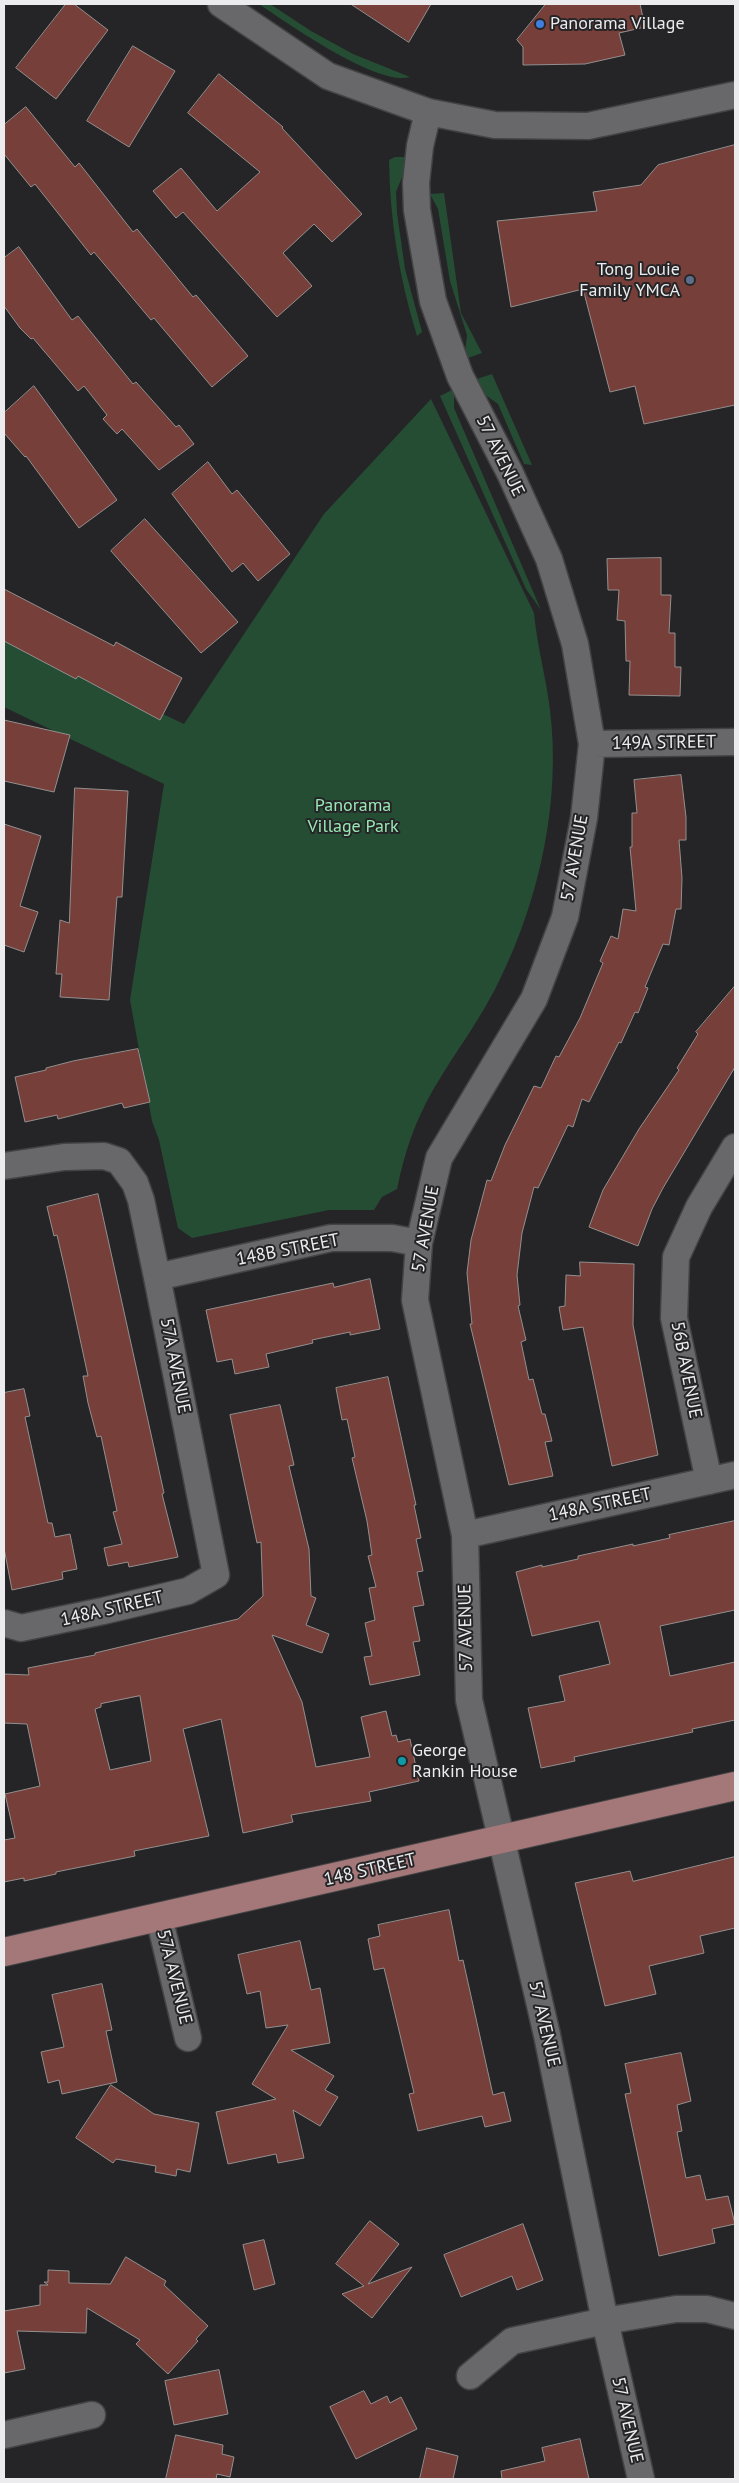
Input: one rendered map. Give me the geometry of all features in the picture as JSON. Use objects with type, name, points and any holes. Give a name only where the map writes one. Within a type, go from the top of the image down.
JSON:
[{"type":"main road","name":"148 STREET","points":[[4,1952],[735,1786]]},
{"type":"street","points":[[221,4],[328,76],[428,112],[495,125],[588,126],[735,95]]},
{"type":"street","name":"57 AVENUE","points":[[428,112],[420,146],[416,183],[417,210],[433,301],[460,376],[510,473],[549,559],[575,644],[592,744],[584,818],[565,917],[534,999],[439,1158],[419,1243],[415,1300],[465,1534],[468,1700],[547,2035],[605,2321],[641,2479]]},
{"type":"street","name":"149A STREET","points":[[592,744],[735,742]]},
{"type":"street","name":"56B AVENUE","points":[[709,1481],[674,1318],[676,1258],[699,1207],[735,1147]]},
{"type":"street","name":"57A AVENUE","points":[[4,1166],[64,1157],[104,1156],[120,1161],[135,1183],[141,1200],[157,1277],[216,1575]]},
{"type":"street","name":"148B STREET","points":[[157,1277],[330,1238],[392,1238],[419,1243]]},
{"type":"street","name":"148A STREET","points":[[465,1534],[735,1476]]},
{"type":"street","name":"148A STREET","points":[[4,1623],[21,1628],[102,1611],[188,1591],[216,1575]]},
{"type":"street","name":"57A AVENUE","points":[[159,1917],[188,2038]]},
{"type":"street","points":[[470,2376],[512,2340],[676,2309],[707,2310],[735,2316]]},
{"type":"street","points":[[4,2435],[92,2415]]},
{"type":"green space","points":[[259,4],[270,4],[311,31],[353,54],[410,77],[395,78],[356,63],[311,38]]},
{"type":"green space","points":[[395,157],[405,157],[404,172],[396,192],[397,213],[405,269],[422,332],[417,336],[400,270],[391,205],[389,160]]},
{"type":"green space","points":[[444,193],[461,313],[482,353],[468,358],[465,352],[467,335],[450,281],[438,209],[430,194]]},
{"type":"green space","points":[[492,374],[532,465],[524,464],[498,404],[484,394],[477,379]]},
{"type":"green space","points":[[454,389],[454,408],[541,610],[526,589],[440,396]]},
{"type":"green space","name":"Panorama Village Park","points":[[431,399],[534,613],[550,710],[553,744],[550,812],[537,881],[515,946],[494,992],[433,1090],[421,1114],[407,1150],[397,1189],[382,1197],[374,1210],[329,1210],[192,1238],[178,1228],[159,1140],[152,1121],[130,1000],[164,784],[4,707],[4,639],[184,724],[324,514]]},
{"type":"building","points":[[66,4],[74,4],[108,30],[56,99],[16,68]]},
{"type":"building","points":[[351,4],[431,4],[409,42]]},
{"type":"building","points":[[546,4],[640,4],[645,27],[619,33],[625,55],[585,64],[523,65],[523,47],[517,40]]},
{"type":"building","points":[[133,46],[175,71],[129,147],[87,121]]},
{"type":"building","points":[[219,74],[283,127],[362,214],[332,242],[314,224],[283,253],[312,286],[277,317],[183,212],[176,218],[153,191],[181,168],[217,211],[260,172],[188,113]]},
{"type":"building","points":[[26,107],[75,167],[79,163],[133,232],[137,229],[193,297],[196,295],[248,356],[212,387],[154,318],[151,320],[94,252],[91,255],[35,184],[31,187],[4,154],[4,125]]},
{"type":"building","points":[[735,145],[735,405],[644,424],[635,386],[610,392],[583,289],[511,307],[497,221],[597,211],[593,192],[641,185],[658,165]]},
{"type":"building","points":[[19,247],[72,320],[78,316],[133,384],[136,382],[176,427],[179,425],[194,444],[159,470],[122,429],[117,434],[103,419],[107,415],[84,386],[78,391],[33,338],[31,339],[20,328],[4,306],[4,258]]},
{"type":"building","points":[[34,386],[117,500],[79,528],[26,456],[4,433],[4,413]]},
{"type":"building","points":[[208,462],[232,494],[237,490],[290,554],[258,581],[243,563],[232,572],[172,494]]},
{"type":"building","points":[[145,519],[238,622],[201,653],[111,551]]},
{"type":"building","points":[[661,558],[661,595],[671,595],[669,633],[675,633],[675,667],[681,667],[680,696],[629,695],[630,661],[626,661],[625,621],[617,620],[619,590],[608,590],[607,559]]},
{"type":"building","points":[[4,589],[114,646],[116,642],[182,678],[160,720],[78,676],[76,679],[4,641]]},
{"type":"building","points":[[4,720],[70,735],[54,792],[4,781]]},
{"type":"building","points":[[681,775],[686,817],[686,840],[679,840],[682,878],[681,909],[676,909],[669,945],[663,944],[645,987],[648,988],[638,1013],[635,1012],[621,1043],[619,1042],[589,1102],[582,1099],[573,1127],[568,1125],[538,1188],[534,1187],[522,1233],[517,1275],[520,1305],[518,1306],[526,1340],[521,1342],[529,1380],[533,1379],[542,1414],[545,1414],[552,1441],[545,1442],[553,1476],[509,1485],[470,1324],[472,1324],[467,1273],[471,1240],[487,1180],[491,1181],[505,1145],[534,1086],[541,1088],[556,1056],[559,1057],[580,1018],[603,963],[600,961],[611,936],[618,939],[623,909],[636,911],[630,847],[632,847],[632,813],[637,813],[634,780]]},
{"type":"building","points":[[75,788],[128,791],[122,897],[117,897],[109,1000],[60,997],[62,974],[56,974],[60,920],[69,923]]},
{"type":"building","points":[[4,824],[41,836],[20,906],[38,912],[24,952],[4,945]]},
{"type":"building","points":[[735,986],[735,1067],[663,1188],[652,1209],[638,1246],[589,1227],[603,1190],[639,1129],[679,1070],[677,1068],[698,1034],[696,1032]]},
{"type":"building","points":[[138,1049],[150,1102],[124,1108],[122,1103],[58,1119],[57,1115],[25,1122],[15,1077],[73,1061]]},
{"type":"building","points":[[98,1194],[164,1493],[162,1494],[178,1557],[129,1567],[128,1562],[108,1566],[104,1548],[122,1544],[113,1512],[117,1511],[101,1436],[97,1437],[88,1403],[83,1376],[88,1376],[57,1235],[54,1236],[47,1207]]},
{"type":"building","points":[[580,1262],[634,1264],[633,1325],[658,1455],[612,1466],[583,1327],[563,1330],[559,1307],[565,1306],[566,1275],[580,1276]]},
{"type":"building","points":[[370,1279],[380,1329],[350,1335],[350,1332],[312,1340],[313,1343],[266,1354],[269,1367],[235,1374],[232,1359],[217,1362],[206,1310],[333,1283],[334,1287]]},
{"type":"building","points":[[388,1377],[416,1505],[414,1505],[421,1538],[416,1539],[423,1571],[417,1572],[424,1605],[413,1607],[420,1641],[413,1642],[420,1675],[370,1685],[364,1657],[372,1656],[365,1623],[375,1620],[369,1588],[376,1587],[368,1556],[372,1555],[367,1521],[352,1458],[355,1457],[347,1419],[342,1420],[336,1388]]},
{"type":"building","points":[[24,1389],[30,1416],[25,1417],[48,1523],[52,1523],[55,1537],[70,1534],[77,1569],[62,1572],[63,1579],[12,1590],[4,1548],[4,1393]]},
{"type":"building","points":[[280,1405],[294,1465],[289,1466],[309,1549],[311,1596],[316,1598],[306,1625],[329,1634],[322,1653],[272,1635],[302,1702],[316,1767],[370,1757],[361,1717],[386,1711],[392,1736],[396,1735],[398,1742],[410,1739],[419,1781],[369,1792],[371,1801],[291,1815],[293,1822],[243,1833],[221,1719],[183,1729],[209,1836],[134,1851],[135,1856],[56,1872],[56,1874],[24,1881],[24,1878],[4,1882],[4,1840],[15,1838],[5,1794],[40,1786],[27,1724],[4,1723],[4,1674],[29,1675],[28,1668],[95,1655],[95,1653],[238,1619],[263,1596],[261,1542],[257,1543],[230,1415]],"holes":[[[140,1696],[151,1761],[110,1770],[95,1709],[101,1707],[101,1704]]]},
{"type":"building","points":[[735,1521],[735,1610],[660,1626],[670,1676],[735,1662],[735,1720],[692,1729],[693,1732],[574,1757],[575,1761],[541,1768],[528,1708],[565,1701],[559,1676],[610,1664],[599,1621],[532,1636],[516,1572],[542,1565],[542,1567],[578,1559],[578,1556],[670,1538],[669,1535]]},
{"type":"building","points":[[735,1857],[735,1928],[700,1936],[704,1953],[649,1966],[656,1994],[605,2006],[575,1883],[630,1871],[633,1881]]},
{"type":"building","points":[[449,1910],[459,1961],[463,1960],[493,2095],[504,2092],[511,2121],[485,2127],[482,2116],[418,2131],[409,2094],[414,2093],[384,1968],[374,1970],[368,1939],[380,1936],[378,1925]]},
{"type":"building","points":[[300,1941],[311,1990],[320,1988],[330,2043],[291,2050],[334,2076],[325,2090],[338,2097],[320,2126],[293,2110],[304,2158],[278,2163],[276,2154],[228,2164],[216,2112],[276,2099],[252,2084],[288,2025],[266,2028],[260,1991],[247,1994],[238,1955]]},
{"type":"building","points":[[102,1984],[112,2030],[106,2031],[117,2082],[62,2094],[59,2080],[48,2083],[41,2052],[64,2047],[52,1995]]},
{"type":"building","points":[[681,2053],[691,2101],[677,2105],[682,2131],[677,2132],[686,2178],[700,2175],[706,2200],[728,2196],[735,2224],[712,2229],[715,2243],[659,2256],[625,2094],[631,2093],[625,2064]]},
{"type":"building","points":[[111,2085],[154,2114],[199,2123],[190,2172],[177,2169],[176,2176],[155,2172],[156,2166],[116,2159],[113,2163],[76,2138]]},
{"type":"building","points":[[370,2221],[399,2244],[368,2284],[412,2267],[372,2318],[342,2294],[364,2286],[336,2264]]},
{"type":"building","points":[[523,2224],[543,2280],[517,2290],[512,2276],[461,2297],[444,2255]]},
{"type":"building","points":[[264,2240],[275,2284],[254,2290],[243,2245]]},
{"type":"building","points":[[126,2257],[166,2281],[164,2285],[208,2326],[196,2339],[198,2341],[168,2374],[136,2344],[140,2340],[87,2308],[86,2333],[17,2331],[25,2369],[4,2373],[4,2311],[40,2305],[40,2285],[48,2285],[44,2282],[48,2282],[48,2270],[69,2271],[69,2283],[110,2284]]},
{"type":"building","points":[[219,2370],[228,2414],[174,2425],[165,2381]]},
{"type":"building","points":[[364,2391],[371,2404],[387,2396],[390,2403],[401,2397],[417,2429],[356,2459],[330,2407]]},
{"type":"building","points":[[176,2435],[223,2445],[222,2454],[234,2457],[230,2477],[217,2474],[216,2479],[166,2479]]},
{"type":"building","points":[[580,2439],[589,2479],[502,2479],[501,2471],[545,2461],[542,2448]]},
{"type":"building","points":[[427,2448],[458,2456],[453,2479],[420,2479]]},
{"type":"place","name":"Panorama Village","points":[[540,24]]},
{"type":"place","name":"Tong Louie Family YMCA","points":[[690,280]]},
{"type":"place","name":"George Rankin House","points":[[402,1761]]}]
